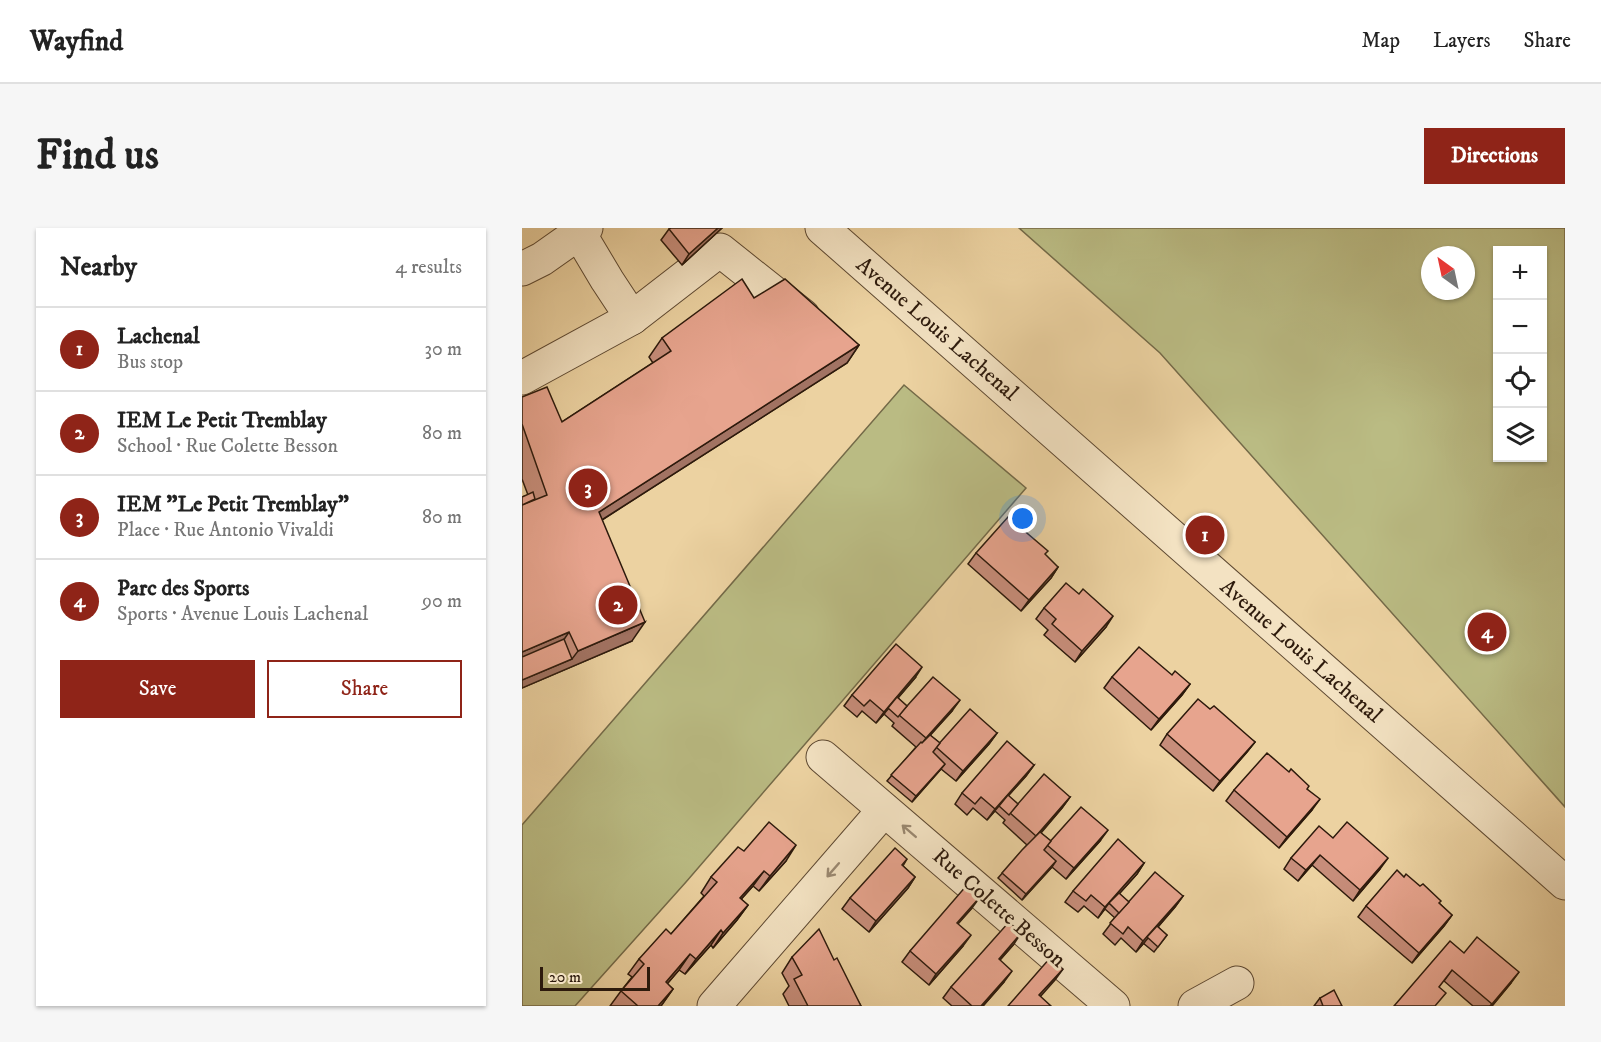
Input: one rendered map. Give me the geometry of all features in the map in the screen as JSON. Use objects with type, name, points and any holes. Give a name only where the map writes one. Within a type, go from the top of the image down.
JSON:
[{"type":"street","name":"Avenue Louis Lachenal","points":[[822,228],[1565,883]]},
{"type":"street","points":[[522,269],[542,259],[582,231],[607,280],[632,318]]},
{"type":"street","points":[[522,378],[632,318],[720,249],[829,338]]},
{"type":"street","name":"Rue Colette Besson","points":[[823,758],[1113,1006]]},
{"type":"street","points":[[731,999],[884,810]]},
{"type":"street","points":[[1195,1006],[1237,983]]},
{"type":"green space","points":[[1019,228],[1565,228],[1565,807],[1160,353]]},
{"type":"green space","points":[[904,385],[1026,488],[686,882],[575,1006],[522,1006],[522,825]]},
{"type":"building","points":[[718,228],[689,254],[669,229]]},
{"type":"building","points":[[742,279],[754,298],[785,279],[859,345],[599,512],[645,622],[578,651],[569,632],[522,652],[522,505],[547,495],[522,424],[522,397],[547,387],[562,422],[671,351],[662,338]]},
{"type":"building","points":[[533,492],[535,499],[522,505],[522,497]]},
{"type":"building","points":[[1008,517],[1048,551],[1045,554],[1058,567],[1029,600],[976,553]]},
{"type":"building","points":[[1066,583],[1079,594],[1083,589],[1113,616],[1082,651],[1052,624],[1056,619],[1044,608]]},
{"type":"building","points":[[564,639],[572,659],[522,680],[522,657]]},
{"type":"building","points":[[896,644],[922,667],[884,712],[870,700],[864,706],[852,695]]},
{"type":"building","points":[[1139,647],[1172,675],[1175,671],[1190,684],[1159,719],[1112,677]]},
{"type":"building","points":[[933,677],[960,700],[926,738],[899,715]]},
{"type":"building","points":[[897,697],[907,706],[898,717],[888,708]]},
{"type":"building","points":[[1198,699],[1210,709],[1214,706],[1255,742],[1220,781],[1167,734]]},
{"type":"building","points":[[970,709],[997,733],[963,771],[936,747]]},
{"type":"building","points":[[930,735],[940,743],[933,752],[945,764],[916,796],[891,775]]},
{"type":"building","points":[[1007,741],[1034,765],[995,809],[981,797],[975,804],[962,793]]},
{"type":"building","points":[[1267,753],[1289,772],[1291,769],[1309,786],[1307,789],[1320,799],[1287,837],[1234,790]]},
{"type":"building","points":[[1044,774],[1070,797],[1036,836],[1010,813]]},
{"type":"building","points":[[1008,795],[1018,804],[1009,815],[999,806]]},
{"type":"building","points":[[1081,807],[1108,830],[1074,868],[1047,845]]},
{"type":"building","points":[[769,822],[796,845],[770,876],[764,871],[740,898],[748,905],[723,933],[721,930],[696,959],[690,954],[666,982],[673,989],[658,1006],[638,1006],[621,991],[644,964],[639,959],[666,929],[671,934],[717,882],[711,877],[738,847],[744,851]]},
{"type":"building","points":[[1347,822],[1388,858],[1360,890],[1320,855],[1306,870],[1291,858],[1319,826],[1333,838]]},
{"type":"building","points":[[1040,832],[1051,841],[1044,850],[1056,861],[1026,894],[1002,873]]},
{"type":"building","points":[[1118,839],[1144,863],[1105,907],[1091,895],[1086,901],[1073,891]]},
{"type":"building","points":[[895,848],[907,859],[902,865],[915,877],[876,921],[850,898]]},
{"type":"building","points":[[1397,870],[1404,877],[1406,874],[1420,886],[1423,884],[1452,915],[1419,953],[1366,906]]},
{"type":"building","points":[[1155,872],[1183,896],[1143,941],[1128,927],[1123,934],[1110,923]]},
{"type":"building","points":[[967,885],[980,897],[957,923],[971,935],[936,974],[910,951]]},
{"type":"building","points":[[1119,893],[1129,902],[1119,913],[1109,903]]},
{"type":"building","points":[[1009,922],[1021,933],[999,959],[1012,971],[981,1006],[972,1006],[951,987]]},
{"type":"building","points":[[1157,926],[1167,935],[1158,947],[1147,937]]},
{"type":"building","points":[[819,929],[834,960],[837,958],[861,1006],[808,1006],[794,979],[802,975],[792,957]]},
{"type":"building","points":[[1477,937],[1519,972],[1492,1004],[1452,970],[1439,987],[1446,993],[1435,1006],[1394,1006],[1450,941],[1464,953]]},
{"type":"building","points":[[1050,958],[1063,969],[1039,995],[1051,1006],[1008,1006]]},
{"type":"building","points":[[1334,990],[1342,1006],[1323,1006],[1320,998]]},
{"type":"place","name":"IEM \"Le Petit Tremblay\"","points":[[588,488]]},
{"type":"place","name":"Lachenal","points":[[1205,535]]},
{"type":"place","name":"IEM Le Petit Tremblay","points":[[618,605]]},
{"type":"place","name":"Parc des Sports","points":[[1487,632]]}]
